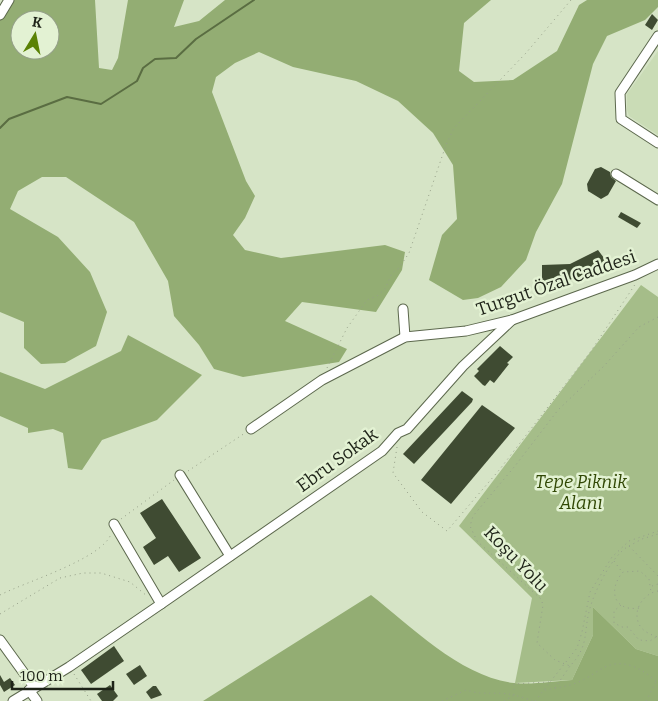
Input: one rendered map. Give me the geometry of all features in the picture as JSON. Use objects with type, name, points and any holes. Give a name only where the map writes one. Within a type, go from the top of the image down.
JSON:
[{"type":"street","points":[[0,15],[9,0]]},
{"type":"street","points":[[657,40],[620,93],[621,119],[658,143]]},
{"type":"street","points":[[616,174],[658,200]]},
{"type":"street","name":"Turgut Özal Caddesi","points":[[405,337],[466,331],[512,320],[638,274],[658,264]]},
{"type":"street","points":[[251,429],[322,380],[405,337],[403,309]]},
{"type":"street","name":"Ebru Sokak","points":[[161,604],[382,451],[398,433],[407,429],[463,366],[512,320]]},
{"type":"street","points":[[180,475],[230,556]]},
{"type":"street","points":[[13,701],[69,667],[161,604],[114,524]]},
{"type":"street","points":[[0,640],[32,688],[37,701]]},
{"type":"path","points":[[322,380],[347,328],[367,300],[377,296],[384,289],[392,273],[399,268],[409,253],[446,145],[454,128],[526,53],[571,0]]},
{"type":"path","points":[[398,433],[394,473],[422,512],[447,531],[500,469],[591,351],[638,280],[638,274]]},
{"type":"path","name":"Koşu Yolu","points":[[570,666],[555,660],[537,643],[543,605],[541,599],[477,541],[470,526],[473,516],[558,410],[604,366],[639,327],[658,317]]},
{"type":"path","points":[[0,595],[54,572],[92,553],[108,541],[114,524]]},
{"type":"path","points":[[555,688],[570,666],[579,657],[588,632],[590,608],[613,559],[623,549],[658,533]]},
{"type":"path","points":[[442,701],[466,690],[477,694],[500,692],[535,701],[577,648],[590,592],[613,559],[629,541],[658,533]]},
{"type":"path","points":[[629,546],[658,576]]},
{"type":"path","points":[[613,559],[623,573]]},
{"type":"path","points":[[653,571],[657,568]]},
{"type":"path","points":[[639,608],[627,608],[622,605],[613,588],[615,582],[623,573],[630,570],[640,571],[646,574],[651,586],[651,592]]},
{"type":"path","points":[[0,614],[60,578],[83,573],[101,573],[130,582],[148,597]]},
{"type":"path","points":[[651,586],[658,584]]},
{"type":"path","points":[[622,605],[614,611],[614,623],[622,627],[628,627],[635,638],[650,641],[657,637],[638,624],[639,608],[645,596],[651,592],[658,591]]},
{"type":"path","points":[[544,690],[577,683],[606,667],[618,663],[630,664],[652,676],[657,682],[646,701]]},
{"type":"path","points":[[69,667],[91,701]]},
{"type":"path","points":[[514,695],[514,684],[536,681],[550,682]]},
{"type":"path","points":[[504,701],[514,695]]},
{"type":"shaded area","points":[[11,0],[95,0],[99,68],[112,70],[118,58],[128,0],[184,0],[174,27],[199,21],[225,0],[491,0],[464,23],[459,71],[474,82],[513,80],[557,51],[579,5],[587,0],[658,0],[658,7],[645,20],[607,36],[593,64],[562,184],[536,232],[526,260],[501,287],[478,298],[463,300],[429,280],[442,235],[457,219],[453,165],[433,133],[398,101],[356,81],[293,67],[259,52],[235,63],[216,77],[212,92],[246,181],[255,196],[245,218],[233,235],[245,250],[281,258],[385,245],[405,252],[402,270],[376,312],[302,302],[285,321],[347,349],[339,362],[243,377],[214,369],[199,345],[174,316],[168,281],[134,222],[66,177],[42,177],[18,191],[10,209],[58,237],[90,272],[107,312],[96,346],[65,363],[41,364],[24,348],[24,322],[0,312],[0,16]]},
{"type":"shaded area","points":[[658,51],[658,135],[629,116],[627,94]]},
{"type":"shaded area","points":[[128,335],[202,375],[157,420],[102,440],[82,470],[68,468],[63,433],[53,429],[28,433],[28,428],[0,416],[0,372],[45,389],[121,351]]},
{"type":"shaded area","points":[[371,595],[438,649],[456,661],[494,679],[514,683],[572,680],[593,635],[593,607],[636,649],[658,656],[658,701],[203,701]]},
{"type":"green space","name":"Tepe Piknik Alanı","points":[[641,285],[658,297],[658,656],[636,649],[593,607],[593,635],[572,680],[515,683],[532,598],[459,526]]},
{"type":"building","points":[[652,14],[658,20],[652,30],[645,25]]},
{"type":"building","points":[[601,167],[610,172],[611,177],[616,181],[608,195],[601,199],[588,191],[587,184],[595,169]]},
{"type":"building","points":[[621,212],[641,223],[637,228],[618,217]]},
{"type":"building","points":[[598,250],[607,262],[577,278],[542,286],[542,265],[570,264]]},
{"type":"building","points":[[500,346],[513,357],[494,383],[490,380],[485,386],[474,376],[479,371],[477,369]]},
{"type":"building","points":[[462,391],[473,399],[472,402],[414,464],[403,454]]},
{"type":"building","points":[[482,405],[515,428],[451,504],[421,480]]},
{"type":"building","points":[[162,499],[201,558],[179,572],[168,556],[154,565],[143,547],[156,538],[140,513]]},
{"type":"building","points":[[114,646],[124,661],[91,684],[81,670]]},
{"type":"building","points":[[140,665],[147,676],[134,685],[126,674]]},
{"type":"building","points":[[0,675],[4,682],[10,678],[15,685],[4,692],[0,685]]},
{"type":"building","points":[[110,685],[118,696],[113,701],[102,701],[97,694]]},
{"type":"building","points":[[153,686],[156,686],[162,695],[151,699],[146,692]]},
{"type":"waterway","points":[[0,128],[9,119],[67,97],[101,104],[137,81],[143,68],[155,59],[176,58],[196,39],[254,0]]}]
